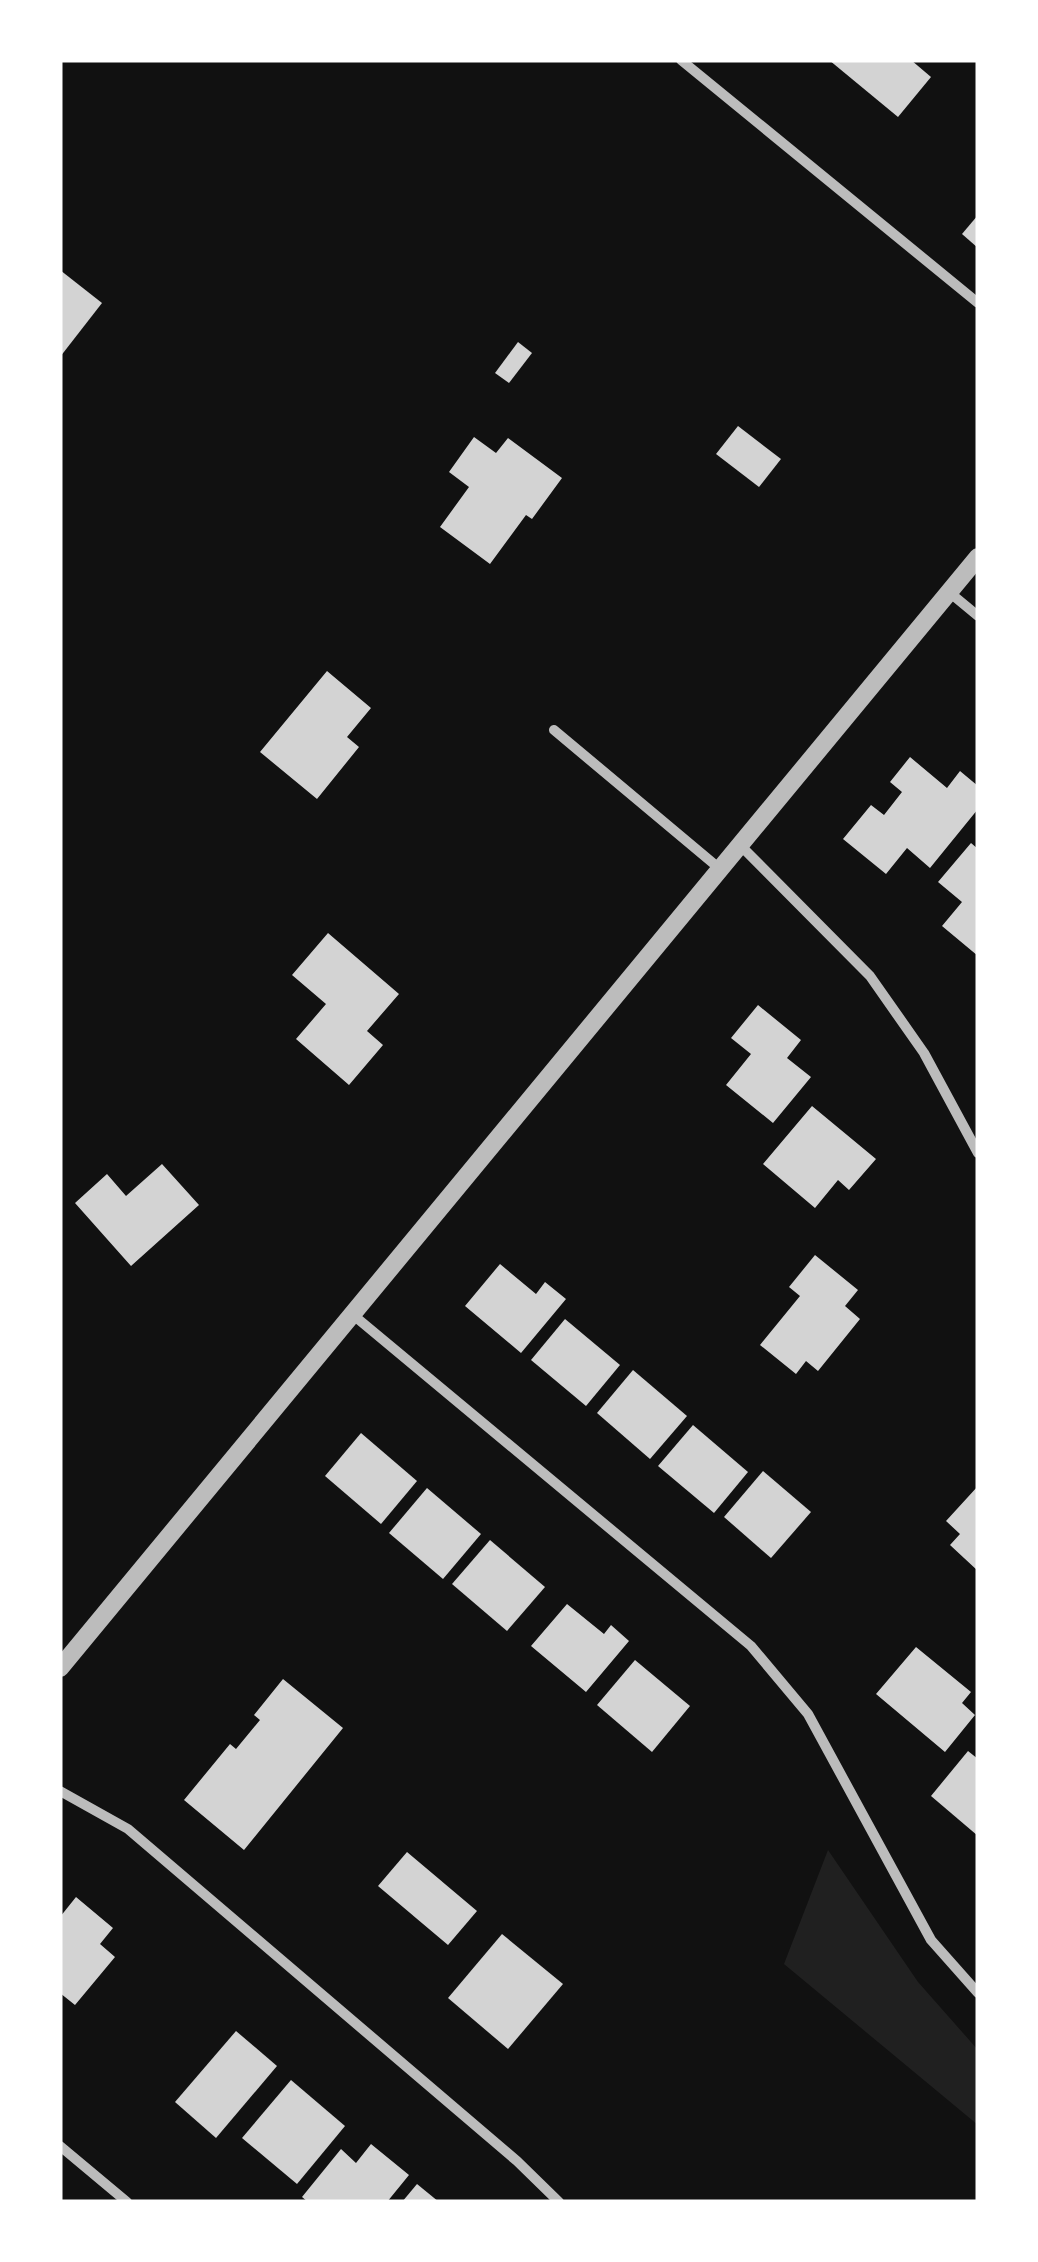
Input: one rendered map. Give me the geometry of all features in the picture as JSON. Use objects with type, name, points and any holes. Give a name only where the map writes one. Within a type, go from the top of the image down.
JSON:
[{"type":"street","points":[[681,60],[978,303]]},
{"type":"street","points":[[63,1658],[978,556]]},
{"type":"street","points":[[948,592],[978,616]]},
{"type":"street","points":[[554,730],[720,869]]},
{"type":"street","points":[[740,845],[870,976],[924,1053],[978,1153]]},
{"type":"street","points":[[352,1314],[751,1646],[808,1714],[931,1940],[978,1994]]},
{"type":"street","points":[[60,1791],[128,1829],[517,2161],[558,2202]]},
{"type":"street","points":[[60,2146],[127,2202]]},
{"type":"shaded area","points":[[828,1850],[918,1982],[978,2050],[978,2125],[784,1964]]},
{"type":"building","points":[[829,60],[911,60],[931,77],[898,117]]},
{"type":"building","points":[[978,215],[978,248],[962,234]]},
{"type":"building","points":[[60,270],[102,303],[60,357]]},
{"type":"building","points":[[518,342],[532,353],[509,383],[495,373]]},
{"type":"building","points":[[738,426],[781,459],[759,487],[716,454]]},
{"type":"building","points":[[474,437],[496,453],[508,438],[562,478],[532,519],[526,515],[490,564],[440,527],[469,487],[449,472]]},
{"type":"building","points":[[327,671],[371,708],[347,737],[359,747],[317,799],[260,752]]},
{"type":"building","points":[[910,757],[947,788],[960,771],[978,786],[978,809],[930,868],[907,848],[886,874],[843,839],[871,805],[884,815],[902,792],[890,782]]},
{"type":"building","points":[[971,843],[978,849],[978,956],[942,926],[962,902],[938,882]]},
{"type":"building","points":[[328,933],[399,994],[367,1031],[383,1045],[349,1085],[296,1039],[326,1004],[292,975]]},
{"type":"building","points":[[758,1005],[801,1040],[787,1058],[811,1077],[773,1123],[726,1085],[751,1054],[731,1038]]},
{"type":"building","points":[[812,1106],[876,1159],[849,1190],[838,1180],[815,1208],[763,1164]]},
{"type":"building","points":[[162,1164],[199,1205],[131,1266],[75,1203],[107,1174],[126,1196]]},
{"type":"building","points":[[815,1255],[858,1290],[845,1306],[860,1319],[818,1371],[806,1361],[796,1374],[760,1345],[800,1296],[789,1287]]},
{"type":"building","points":[[500,1264],[536,1294],[545,1282],[566,1299],[521,1353],[465,1306]]},
{"type":"building","points":[[565,1319],[620,1365],[586,1406],[531,1360]]},
{"type":"building","points":[[633,1370],[687,1416],[650,1459],[597,1413]]},
{"type":"building","points":[[693,1425],[748,1472],[714,1513],[658,1466]]},
{"type":"building","points":[[361,1433],[417,1481],[381,1524],[325,1476]]},
{"type":"building","points":[[763,1471],[811,1512],[771,1558],[724,1517]]},
{"type":"building","points":[[978,1486],[978,1571],[950,1545],[960,1534],[946,1521]]},
{"type":"building","points":[[427,1488],[481,1534],[443,1579],[389,1533]]},
{"type":"building","points":[[490,1540],[545,1587],[507,1631],[452,1584]]},
{"type":"building","points":[[567,1604],[604,1634],[611,1625],[629,1641],[586,1692],[531,1646]]},
{"type":"building","points":[[916,1647],[971,1692],[962,1703],[975,1715],[945,1752],[876,1694]]},
{"type":"building","points":[[635,1660],[690,1706],[652,1752],[597,1705]]},
{"type":"building","points":[[283,1679],[343,1728],[244,1850],[184,1800],[230,1744],[236,1749],[260,1720],[254,1715]]},
{"type":"building","points":[[968,1751],[978,1759],[978,1836],[931,1796]]},
{"type":"building","points":[[407,1852],[477,1911],[448,1945],[378,1886]]},
{"type":"building","points":[[76,1897],[113,1928],[100,1944],[115,1957],[75,2005],[60,1993],[60,1917]]},
{"type":"building","points":[[502,1934],[563,1984],[508,2049],[448,1998]]},
{"type":"building","points":[[236,2031],[277,2066],[216,2138],[175,2102]]},
{"type":"building","points":[[291,2080],[345,2126],[297,2184],[242,2138]]},
{"type":"building","points":[[371,2144],[409,2175],[387,2202],[308,2202],[302,2197],[341,2149],[356,2163]]},
{"type":"building","points":[[417,2184],[439,2202],[402,2202]]}]
